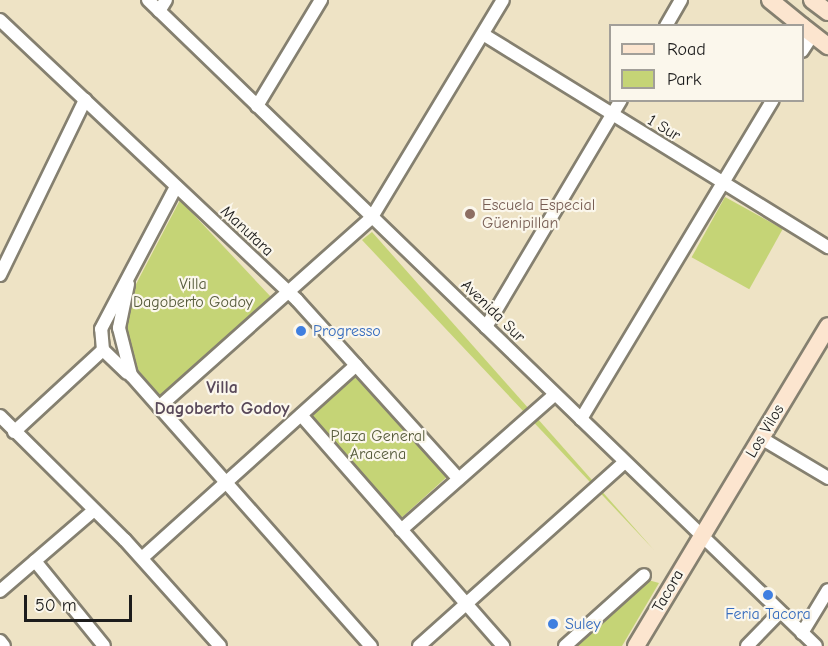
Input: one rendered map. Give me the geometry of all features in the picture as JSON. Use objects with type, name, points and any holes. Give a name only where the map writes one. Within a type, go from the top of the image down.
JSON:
[{"type":"street","name":"Avenida Sur","points":[[148,0],[162,5],[257,106],[816,646]]},
{"type":"street","points":[[257,106],[321,0]]},
{"type":"street","points":[[159,407],[372,217],[470,52],[486,36],[503,0]]},
{"type":"street","points":[[667,24],[681,0]]},
{"type":"street","points":[[770,0],[801,24]]},
{"type":"street","points":[[812,0],[828,12]]},
{"type":"street","name":"Manutara","points":[[0,20],[288,292],[459,479]]},
{"type":"street","points":[[806,28],[828,46]]},
{"type":"street","name":"1 Sur","points":[[486,36],[612,116],[828,247]]},
{"type":"street","points":[[0,275],[85,100]]},
{"type":"street","points":[[486,327],[620,102]]},
{"type":"street","points":[[581,419],[772,102]]},
{"type":"street","points":[[176,187],[128,284],[101,329],[103,350],[131,375],[371,646]]},
{"type":"street","points":[[128,284],[120,342],[131,375]]},
{"type":"street","name":"Los Vilos","points":[[701,535],[828,326]]},
{"type":"street","points":[[14,432],[103,350]]},
{"type":"street","points":[[142,558],[356,365]]},
{"type":"street","points":[[401,530],[555,394]]},
{"type":"street","points":[[301,415],[503,646]]},
{"type":"street","points":[[0,416],[142,558],[220,646]]},
{"type":"street","points":[[761,438],[828,478]]},
{"type":"street","points":[[419,646],[625,462]]},
{"type":"street","points":[[0,591],[93,511]]},
{"type":"street","name":"Tacora","points":[[636,646],[701,535]]},
{"type":"street","points":[[35,561],[104,646]]},
{"type":"street","name":"Tacora","points":[[565,646],[644,575]]},
{"type":"street","points":[[802,633],[828,590]]},
{"type":"street","points":[[747,646],[780,612]]},
{"type":"street","points":[[0,641],[4,646]]},
{"type":"green space","points":[[725,197],[783,229],[749,289],[692,257]]},
{"type":"green space","name":"Villa Dagoberto Godoy","points":[[180,200],[271,297],[160,397],[138,370],[125,327],[134,288]]},
{"type":"green space","points":[[372,232],[654,550],[362,240]]},
{"type":"green space","name":"Plaza General Aracena","points":[[356,373],[448,476],[402,518],[309,415]]},
{"type":"green space","points":[[648,580],[659,583],[622,646],[572,646]]},
{"type":"place","name":"Escuela Especial Güenipillan","points":[[470,214]]},
{"type":"place","name":"Progresso","points":[[301,331]]},
{"type":"place","name":"Feria Tacora","points":[[768,595]]},
{"type":"place","name":"Suley","points":[[553,624]]},
{"type":"district","name":"Villa Dagoberto Godoy","points":[[222,399]]}]
